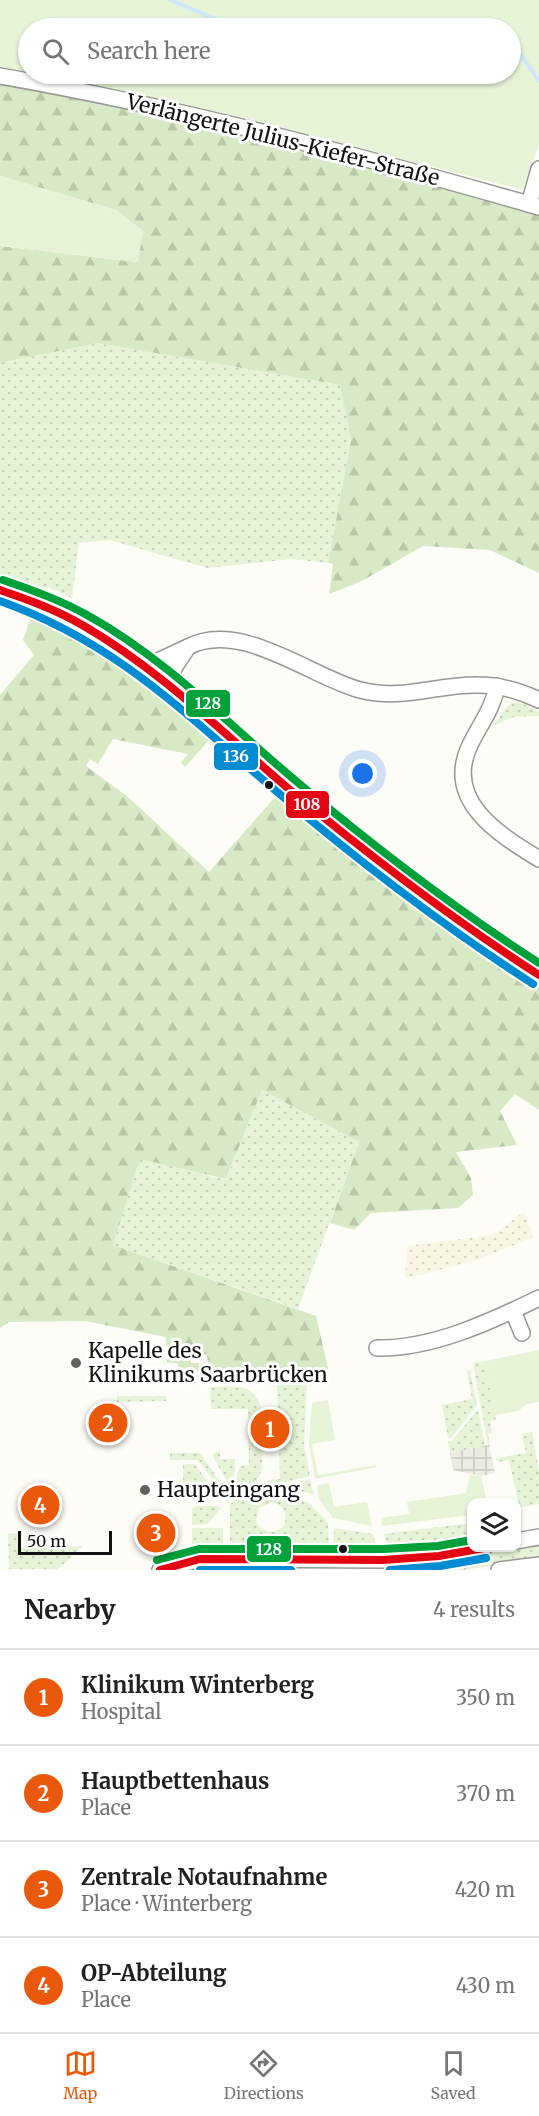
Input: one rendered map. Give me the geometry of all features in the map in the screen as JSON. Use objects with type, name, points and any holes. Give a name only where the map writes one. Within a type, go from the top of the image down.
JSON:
[{"type":"street","name":"Verlängerte Julius-Kiefer-Straße","points":[[0,76],[18,79]]},
{"type":"street","name":"Verlängerte Julius-Kiefer-Straße","points":[[46,84],[305,141],[534,206],[539,169]]},
{"type":"street","points":[[0,590],[66,615],[105,637],[147,666],[280,782],[369,853],[470,929],[539,975]]},
{"type":"street","points":[[147,666],[188,647],[222,640],[243,642],[270,651],[344,685],[385,694],[420,693],[461,686],[496,686],[539,700]]},
{"type":"street","points":[[170,684],[174,668],[188,647]]},
{"type":"street","points":[[496,686],[489,713],[469,746],[464,775],[466,789],[478,814],[491,827],[539,860]]},
{"type":"street","points":[[377,1348],[418,1344],[513,1311],[539,1298]]},
{"type":"street","points":[[513,1311],[522,1333]]},
{"type":"street","points":[[521,1540],[539,1537]]},
{"type":"street","points":[[160,1570],[200,1559],[393,1559],[439,1556],[467,1551]]},
{"type":"street","points":[[499,1570],[539,1565]]},
{"type":"shaded area","points":[[524,1212],[534,1237],[477,1260],[405,1279],[407,1246],[492,1235]]},
{"type":"shaded area","points":[[489,1445],[495,1473],[481,1476],[453,1470],[450,1453]]},
{"type":"green space","points":[[0,0],[539,0],[539,144],[522,190],[242,117],[83,84],[521,84],[521,18],[18,18],[18,70],[0,67]]},
{"type":"green space","points":[[0,83],[321,152],[539,211],[539,573],[490,550],[423,546],[362,581],[329,594],[333,564],[328,563],[351,440],[340,385],[98,343],[0,363],[0,246],[137,262],[143,231],[116,210],[0,176]]},
{"type":"green space","points":[[0,176],[116,210],[143,231],[138,262],[0,246]]},
{"type":"green space","points":[[98,343],[340,385],[351,440],[328,563],[292,559],[207,568],[110,540],[79,543],[72,598],[48,587],[45,596],[0,581],[0,363]]},
{"type":"green space","points":[[32,614],[81,639],[127,668],[212,737],[185,767],[181,762],[188,754],[113,739],[98,764],[90,759],[86,766],[128,797],[209,872],[277,795],[464,937],[539,986],[539,1110],[515,1094],[500,1111],[517,1145],[456,1152],[471,1178],[473,1195],[458,1208],[371,1213],[354,1230],[330,1223],[359,1142],[262,1090],[226,1179],[140,1159],[113,1245],[316,1316],[328,1368],[202,1371],[202,1363],[208,1363],[207,1354],[191,1355],[191,1363],[199,1363],[199,1371],[178,1371],[178,1363],[167,1363],[166,1337],[85,1321],[9,1322],[0,1328],[0,695],[34,655],[23,640]]},
{"type":"green space","points":[[510,703],[529,706],[539,712],[539,716],[513,717],[493,726]]},
{"type":"green space","points":[[262,1090],[359,1142],[298,1309],[113,1245],[140,1158],[226,1180]]},
{"type":"green space","points":[[539,1350],[539,1402],[527,1404],[518,1411],[495,1415],[485,1361]]},
{"type":"green space","points":[[485,1361],[496,1419],[490,1421],[492,1433],[488,1434],[490,1445],[488,1446],[473,1363]]},
{"type":"green space","points":[[470,1370],[477,1405],[451,1438],[448,1438],[442,1405],[472,1399],[467,1371]]},
{"type":"green space","points":[[277,1381],[307,1383],[304,1445],[310,1476],[266,1485],[269,1480],[280,1479]]},
{"type":"green space","points":[[234,1386],[247,1389],[261,1407],[262,1469],[252,1485],[234,1485],[240,1466],[249,1465],[248,1409],[211,1409],[210,1387]]},
{"type":"green space","points":[[117,1396],[166,1396],[166,1401],[117,1402]]},
{"type":"green space","points":[[328,1400],[335,1440],[312,1444],[318,1475],[376,1465],[377,1467],[315,1479],[309,1444],[312,1403]]},
{"type":"green space","points":[[478,1409],[485,1446],[450,1453],[448,1441],[452,1441]]},
{"type":"green space","points":[[532,1432],[539,1472],[539,1504],[521,1507],[521,1498],[517,1498],[509,1460],[497,1462],[496,1458],[526,1453],[522,1434]]},
{"type":"green space","points":[[220,1450],[220,1459],[235,1459],[235,1471],[231,1483],[228,1483],[212,1455]]},
{"type":"green space","points":[[170,1453],[200,1453],[220,1482],[215,1483],[198,1460],[170,1460]]},
{"type":"green space","points":[[183,1464],[195,1464],[209,1484],[183,1484]]},
{"type":"green space","points":[[470,1475],[481,1476],[486,1498],[467,1498],[467,1515],[382,1526],[381,1518],[409,1514],[407,1502],[466,1493]]},
{"type":"green space","points":[[310,1479],[314,1495],[284,1486]]},
{"type":"green space","points":[[329,1483],[334,1507],[367,1502],[372,1526],[333,1518],[319,1499],[317,1485]]},
{"type":"green space","points":[[272,1493],[308,1502],[328,1523],[329,1551],[317,1550],[314,1544],[230,1544],[230,1505],[237,1497]],"holes":[[[271,1502],[284,1511],[285,1522],[279,1530],[268,1532],[256,1521],[259,1508]]]},
{"type":"green space","points":[[195,1506],[221,1508],[208,1524],[192,1525],[192,1509]]},
{"type":"green space","points":[[467,1524],[467,1538],[437,1548],[391,1554],[384,1534]]},
{"type":"green space","points":[[192,1528],[223,1528],[223,1543],[216,1543],[216,1547],[208,1547],[208,1544],[192,1544]]},
{"type":"green space","points":[[334,1528],[373,1534],[377,1551],[343,1551],[342,1546],[333,1547]]},
{"type":"green space","points":[[17,1533],[18,1548],[83,1546],[56,1569],[9,1569],[8,1534]]},
{"type":"green space","points":[[539,1544],[539,1558],[464,1570],[386,1570],[386,1566],[440,1561],[492,1552],[521,1552],[521,1547]]},
{"type":"waterway","points":[[170,0],[213,18]]},
{"type":"waterway","points":[[521,55],[539,81]]},
{"type":"transit line","name":"128","points":[[3,580],[77,610],[116,632],[143,651],[384,853],[476,921],[539,963]]},
{"type":"transit line","name":"108","points":[[0,590],[74,620],[139,662],[350,839],[443,909],[539,975]]},
{"type":"transit line","name":"136","points":[[0,601],[42,618],[117,660],[183,711],[373,870],[468,940],[533,984]]},
{"type":"transit line","name":"128","points":[[157,1560],[199,1549],[383,1549],[438,1546],[467,1541]]},
{"type":"transit line","name":"108","points":[[160,1570],[200,1559],[383,1560],[439,1556],[467,1551]]},
{"type":"transit line","name":"136","points":[[390,1570],[440,1566],[486,1558]]},
{"type":"transit line","name":"136","points":[[200,1570],[291,1570]]},
{"type":"place","name":"Kapelle des Klinikums Saarbrücken","points":[[76,1363]]},
{"type":"place","name":"Hauptbettenhaus","points":[[108,1423]]},
{"type":"place","name":"Klinikum Winterberg","points":[[270,1429]]},
{"type":"place","name":"Haupteingang","points":[[145,1490]]},
{"type":"place","name":"OP-Abteilung","points":[[40,1505]]},
{"type":"place","name":"Zentrale Notaufnahme","points":[[156,1533]]}]
